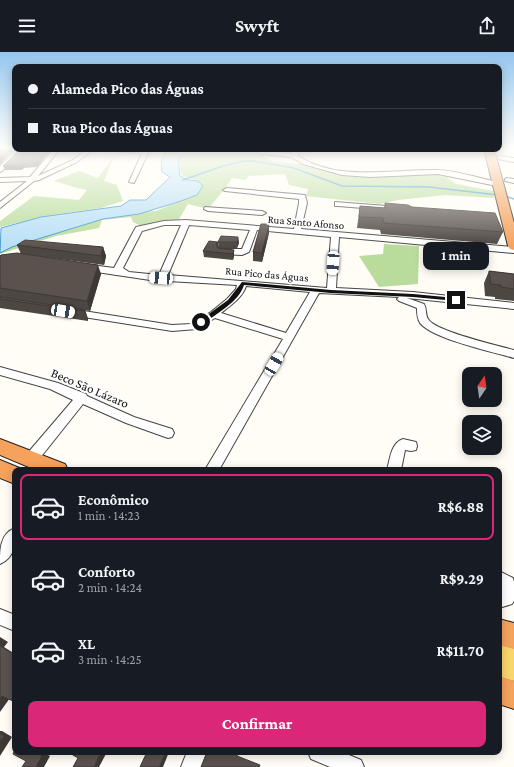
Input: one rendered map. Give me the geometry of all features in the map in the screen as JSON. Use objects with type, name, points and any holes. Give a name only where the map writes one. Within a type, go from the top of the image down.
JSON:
[{"type":"highway","points":[[506,186],[514,205]]},
{"type":"highway","points":[[506,186],[502,218],[508,244]]},
{"type":"highway","points":[[0,447],[51,467]]},
{"type":"highway","points":[[0,469],[12,474]]},
{"type":"highway","points":[[502,631],[514,632]]},
{"type":"highway","points":[[502,632],[514,636]]},
{"type":"highway","points":[[502,691],[514,695]]},
{"type":"main road","points":[[502,650],[514,653]]},
{"type":"main road","points":[[502,667],[514,670]]},
{"type":"street","points":[[11,180],[31,181]]},
{"type":"street","points":[[479,180],[506,186]]},
{"type":"street","points":[[0,206],[31,181]]},
{"type":"street","points":[[227,190],[265,203]]},
{"type":"street","points":[[208,209],[265,203],[299,196],[303,198],[297,232]]},
{"type":"street","points":[[222,251],[242,252],[246,250],[256,229],[265,203]]},
{"type":"street","points":[[338,204],[397,208],[406,212]]},
{"type":"street","points":[[162,278],[186,222]]},
{"type":"street","name":"Rua Santo Afonso","points":[[120,269],[139,229],[159,224],[186,222],[514,250]]},
{"type":"street","points":[[361,230],[367,232],[368,238]]},
{"type":"street","points":[[331,291],[335,235]]},
{"type":"street","points":[[444,240],[508,244]]},
{"type":"street","name":"Rua Pico das Águas","points":[[75,265],[120,269],[162,278],[385,295],[420,296],[514,306]]},
{"type":"street","points":[[63,311],[172,328],[193,327],[214,314],[237,294],[242,283]]},
{"type":"street","points":[[214,467],[316,290]]},
{"type":"street","points":[[385,295],[419,305],[422,308],[423,320],[429,326],[475,343],[514,354]]},
{"type":"street","points":[[214,314],[289,337]]},
{"type":"street","name":"Beco São Lázaro","points":[[0,371],[54,386],[82,397],[130,420],[168,433]]},
{"type":"street","points":[[30,459],[82,397]]},
{"type":"street","points":[[395,467],[400,446],[403,444],[411,446]]},
{"type":"street","points":[[0,556],[12,539]]},
{"type":"street","points":[[502,581],[507,584],[510,593],[506,598],[502,599]]},
{"type":"street","points":[[0,617],[12,622]]},
{"type":"street","points":[[191,767],[196,755]]},
{"type":"street","points":[[325,755],[354,767]]},
{"type":"green space","points":[[104,180],[117,185],[123,201],[101,208],[51,215],[0,227],[0,221],[34,196],[79,200],[87,190],[54,181]]},
{"type":"green space","points":[[196,180],[230,180],[208,209],[188,204],[178,221],[141,226],[133,222],[131,217],[102,220],[99,228],[56,236],[0,254],[0,239],[106,215],[156,211],[178,202],[198,181]]},
{"type":"green space","points":[[287,180],[451,180],[456,184],[493,191],[494,198],[445,195],[398,200],[380,204],[306,196],[308,189],[289,185]]},
{"type":"green space","points":[[384,244],[419,246],[418,284],[379,287],[359,256],[383,254]]},
{"type":"water","points":[[166,180],[198,181],[203,186],[197,195],[178,202],[139,214],[103,219],[12,247],[0,253],[1,228],[41,217],[121,206],[130,200],[146,200]]},
{"type":"building","points":[[385,203],[408,205],[412,207],[495,213],[503,232],[384,223],[383,218],[359,217],[360,206],[386,208]]},
{"type":"building","points":[[261,224],[269,224],[262,253],[253,252]]},
{"type":"building","points":[[221,236],[238,237],[237,242],[218,242]]},
{"type":"building","points":[[25,240],[103,247],[101,256],[17,245]]},
{"type":"building","points":[[209,241],[218,242],[216,244],[218,248],[234,250],[233,254],[203,251]]},
{"type":"building","points":[[17,253],[98,265],[87,301],[0,288],[0,256]]},
{"type":"building","points":[[489,271],[514,274],[514,289],[491,284]]},
{"type":"building","points":[[0,297],[85,310],[0,299]]},
{"type":"building","points":[[0,646],[12,653],[12,701],[2,696],[0,698]]},
{"type":"building","points":[[0,733],[4,736],[0,742]]},
{"type":"building","points":[[15,755],[42,756],[36,767],[22,767],[26,761]]},
{"type":"building","points":[[73,755],[100,755],[94,767],[73,767],[78,758]]},
{"type":"building","points":[[146,755],[165,755],[159,767],[140,767]]},
{"type":"building","points":[[206,755],[237,755],[260,765],[259,767],[201,767]]},
{"type":"waterway","points":[[327,180],[342,186],[429,187],[498,195]]},
{"type":"waterway","points":[[505,196],[514,199]]},
{"type":"route","points":[[201,322],[230,301],[240,290],[242,283],[385,295],[413,295],[456,300]]}]
